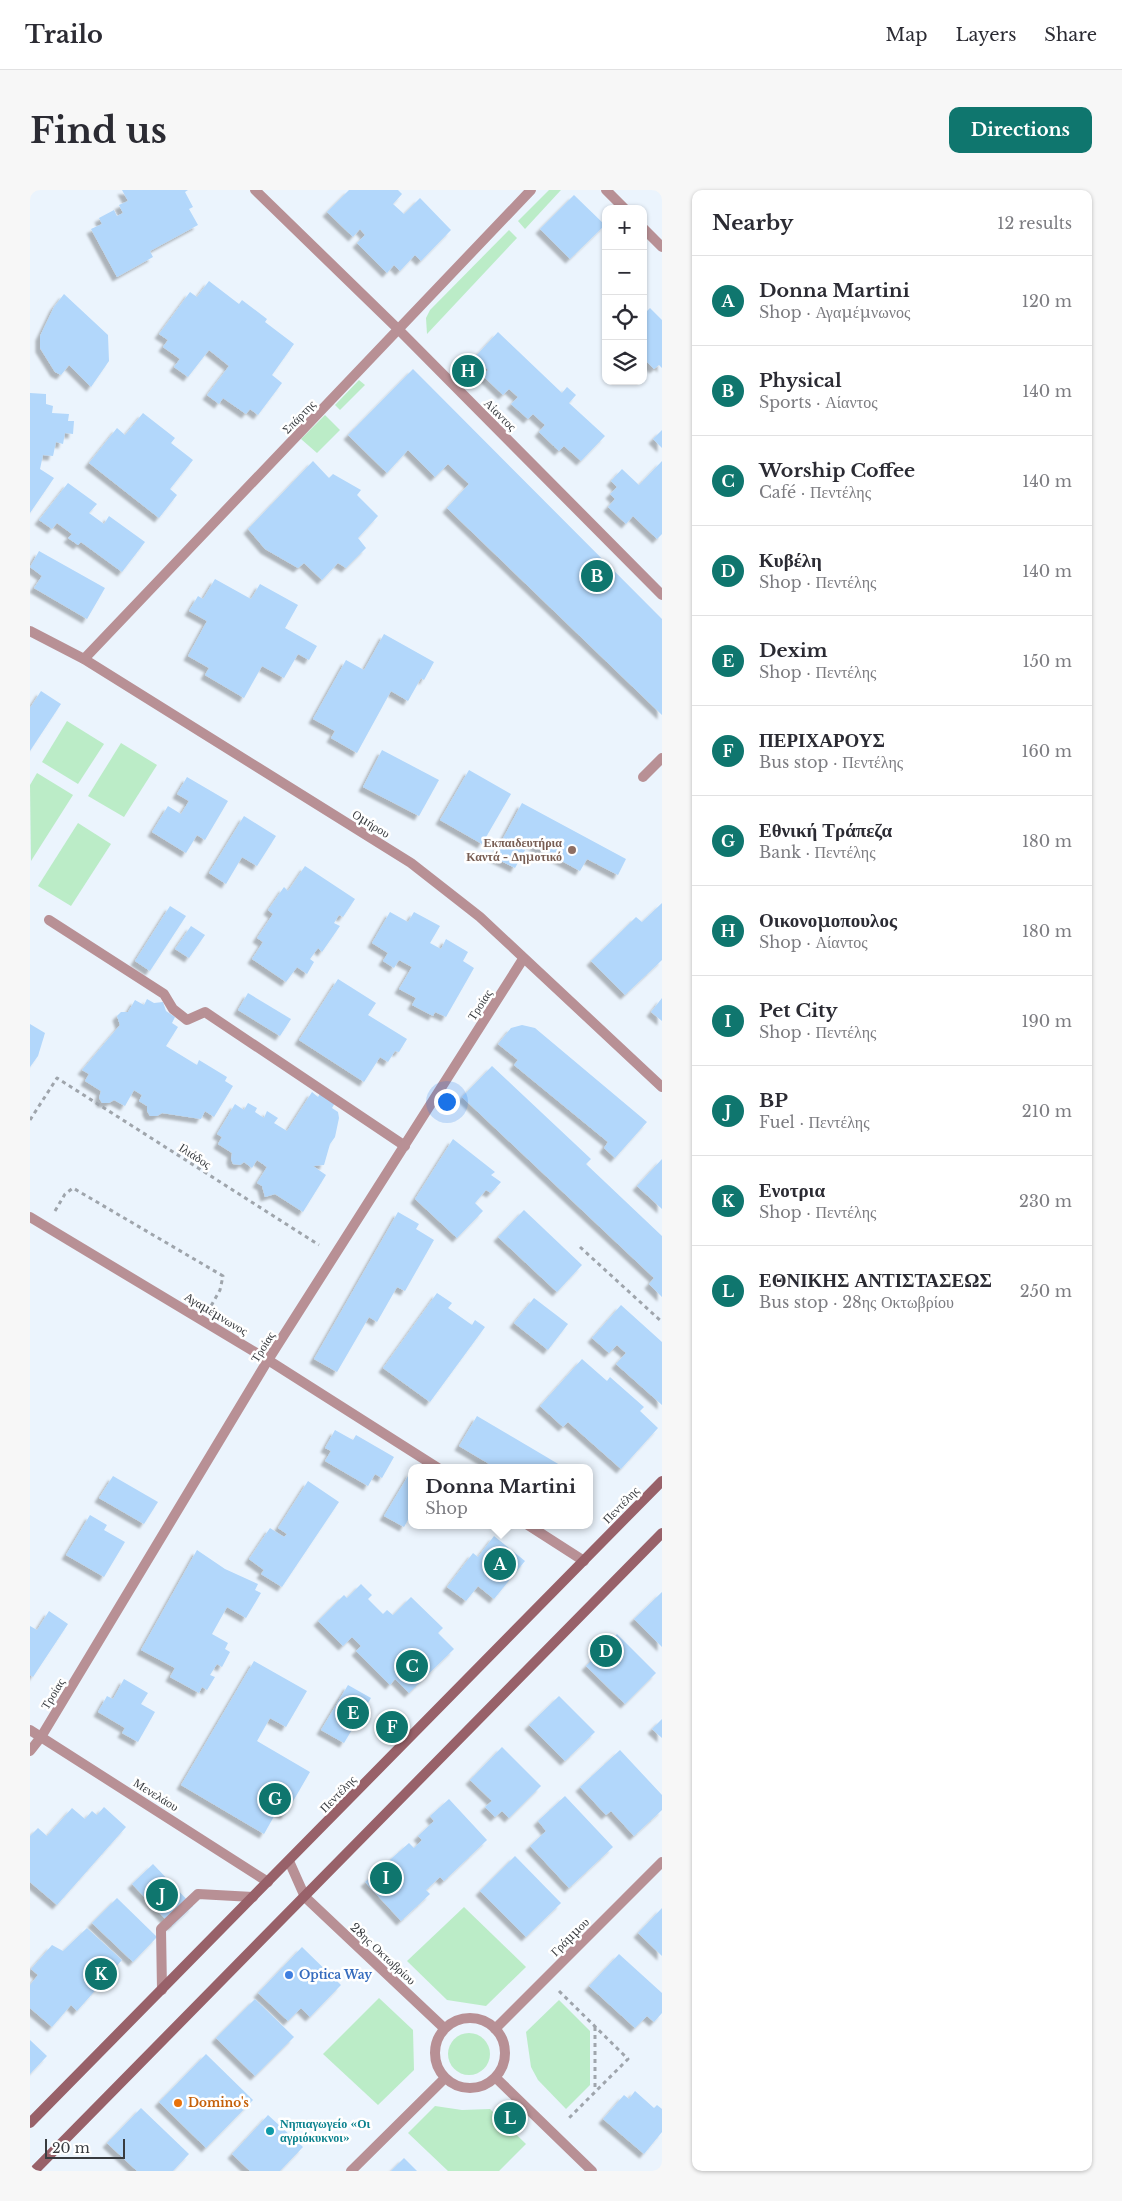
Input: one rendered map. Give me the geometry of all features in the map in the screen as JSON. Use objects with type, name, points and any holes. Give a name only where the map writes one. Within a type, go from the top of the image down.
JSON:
[{"type":"main road","name":"Πεντέλης","points":[[30,2123],[662,1480]]},
{"type":"main road","points":[[34,2171],[662,1533]]},
{"type":"street","name":"Αίαντος","points":[[255,190],[399,330],[662,595]]},
{"type":"street","name":"Σπάρτης","points":[[84,659],[531,190]]},
{"type":"street","points":[[606,190],[621,205]]},
{"type":"street","points":[[647,232],[662,247]]},
{"type":"street","name":"Ομήρου","points":[[30,631],[84,659],[410,863],[480,917],[662,1087]]},
{"type":"street","points":[[643,777],[662,758]]},
{"type":"street","points":[[50,920],[164,994],[173,1009],[187,1020],[205,1012],[405,1146]]},
{"type":"street","name":"Τροίας","points":[[30,1751],[41,1737],[268,1360],[523,959]]},
{"type":"street","name":"Αγαμέμνωνος","points":[[30,1217],[268,1360],[432,1464]]},
{"type":"street","points":[[534,1529],[584,1561]]},
{"type":"street","name":"Μενελάου","points":[[30,1730],[268,1882]]},
{"type":"street","points":[[289,1861],[305,1897]]},
{"type":"street","name":"Γράμμου","points":[[496,2029],[662,1862]]},
{"type":"street","points":[[162,1990],[161,1929],[198,1894],[253,1897]]},
{"type":"street","name":"28ης Οκτωβρίου","points":[[305,1897],[444,2028]]},
{"type":"street","points":[[465,2018],[477,2019],[496,2029],[505,2049],[503,2064],[496,2078],[487,2085],[465,2089],[454,2085],[444,2078],[434,2059],[434,2048],[444,2028],[465,2018]]},
{"type":"street","points":[[351,2171],[444,2078]]},
{"type":"street","points":[[496,2078],[592,2171]]},
{"type":"path","name":"Ιλιάδος","points":[[30,1120],[56,1078],[324,1248]]},
{"type":"path","points":[[46,1226],[65,1194],[73,1188],[223,1276],[220,1290],[202,1320]]},
{"type":"path","points":[[580,1247],[662,1322]]},
{"type":"path","points":[[546,1978],[628,2059],[553,2134]]},
{"type":"path","points":[[595,2027],[596,2091]]},
{"type":"green space","points":[[549,190],[561,190],[525,229],[518,221]]},
{"type":"green space","points":[[509,230],[517,238],[427,334],[426,318],[430,310]]},
{"type":"green space","points":[[359,380],[365,385],[340,410],[335,405]]},
{"type":"green space","points":[[325,415],[340,430],[317,453],[301,439]]},
{"type":"green space","points":[[67,721],[104,744],[78,784],[42,762]]},
{"type":"green space","points":[[121,743],[157,765],[124,817],[88,796]]},
{"type":"green space","points":[[37,773],[73,795],[31,861],[30,785]]},
{"type":"green space","points":[[78,823],[111,844],[71,906],[38,886]]},
{"type":"green space","points":[[464,1907],[526,1967],[486,2006],[447,2000],[407,1961]]},
{"type":"green space","points":[[379,1998],[413,2030],[414,2070],[378,2105],[323,2054]]},
{"type":"green space","points":[[559,2000],[590,2031],[590,2085],[566,2109],[538,2080],[531,2067],[526,2032]]},
{"type":"green space","points":[[473,2033],[481,2036],[487,2042],[490,2054],[487,2066],[481,2072],[465,2075],[457,2072],[451,2066],[448,2050],[451,2042],[457,2036]]},
{"type":"green space","points":[[435,2106],[462,2110],[490,2109],[526,2144],[499,2171],[448,2171],[408,2133]]},
{"type":"building","points":[[122,190],[188,190],[185,192],[193,207],[189,209],[198,225],[150,251],[153,257],[117,277],[91,229],[102,224],[99,218],[114,210],[117,216],[123,213],[119,205],[128,201]]},
{"type":"building","points":[[349,190],[398,190],[402,194],[393,204],[404,214],[420,198],[451,230],[421,261],[415,255],[400,271],[394,265],[387,273],[357,243],[365,235],[360,229],[353,237],[327,212]]},
{"type":"building","points":[[574,195],[602,222],[602,228],[570,259],[540,229]]},
{"type":"building","points":[[209,281],[239,304],[242,300],[267,319],[265,322],[294,344],[272,375],[282,383],[258,415],[250,409],[246,414],[223,398],[219,404],[207,395],[229,366],[209,350],[188,377],[174,367],[180,359],[163,347],[168,340],[159,334],[190,292],[197,297]]},
{"type":"building","points":[[64,294],[108,335],[109,361],[91,387],[69,365],[61,375],[55,372],[40,348],[40,336],[54,307]]},
{"type":"building","points":[[650,308],[662,320],[662,368],[659,365],[654,369],[647,362],[647,311]]},
{"type":"building","points":[[498,332],[562,393],[567,387],[576,395],[569,403],[605,436],[581,461],[564,446],[559,451],[539,432],[545,425],[533,414],[528,419],[511,404],[518,397],[509,389],[503,395],[482,375],[488,370],[475,357]]},
{"type":"building","points":[[413,369],[662,619],[662,715],[447,508],[469,484],[448,464],[435,477],[408,450],[387,473],[348,435]]},
{"type":"building","points":[[30,393],[46,394],[46,404],[53,406],[52,413],[69,414],[68,421],[74,421],[73,434],[65,433],[63,444],[56,442],[53,456],[43,455],[40,469],[54,478],[30,513]]},
{"type":"building","points":[[143,413],[175,438],[171,443],[193,460],[170,489],[177,495],[159,518],[89,463],[117,428],[125,435]]},
{"type":"building","points":[[662,430],[662,448],[653,439]]},
{"type":"building","points":[[313,461],[329,478],[333,474],[361,490],[357,495],[378,516],[358,538],[366,548],[346,568],[338,563],[322,580],[304,563],[298,568],[265,549],[248,529]]},
{"type":"building","points":[[662,461],[662,534],[657,539],[633,516],[626,524],[608,507],[615,499],[610,494],[617,487],[611,481],[622,469],[639,485]]},
{"type":"building","points":[[68,483],[97,504],[89,513],[104,524],[109,516],[145,542],[122,572],[81,542],[78,545],[68,538],[72,534],[57,523],[52,529],[39,520]]},
{"type":"building","points":[[39,551],[105,588],[87,619],[34,588],[42,576],[30,567]]},
{"type":"building","points":[[215,579],[251,599],[260,584],[298,605],[285,628],[317,646],[309,660],[298,654],[284,678],[262,666],[244,698],[205,675],[209,668],[188,656],[207,621],[189,611],[198,596],[203,599]]},
{"type":"building","points":[[384,634],[434,662],[424,680],[421,678],[408,701],[391,691],[357,753],[331,738],[335,731],[313,719],[346,660],[364,670]]},
{"type":"building","points":[[41,691],[61,704],[30,751],[30,708]]},
{"type":"building","points":[[382,750],[439,780],[419,816],[363,787]]},
{"type":"building","points":[[469,770],[511,794],[482,844],[440,820]]},
{"type":"building","points":[[187,777],[228,801],[205,840],[197,835],[186,853],[152,832],[168,806],[181,814],[189,801],[177,794]]},
{"type":"building","points":[[522,803],[626,859],[618,875],[587,859],[580,871],[529,843],[515,868],[493,857]]},
{"type":"building","points":[[244,816],[276,836],[257,866],[242,857],[226,884],[209,873]]},
{"type":"building","points":[[305,866],[355,899],[343,917],[339,915],[334,923],[340,926],[322,952],[318,948],[310,959],[314,962],[307,974],[297,967],[286,982],[252,959],[263,942],[257,938],[273,914],[268,910],[284,887],[288,891]]},
{"type":"building","points":[[662,903],[662,960],[625,995],[591,961],[636,917],[642,922]]},
{"type":"building","points":[[170,906],[186,916],[150,971],[135,961]]},
{"type":"building","points":[[390,912],[408,922],[414,912],[440,926],[430,943],[441,949],[446,939],[468,952],[463,961],[474,968],[446,1017],[435,1012],[433,1016],[412,1005],[416,998],[399,989],[412,967],[399,960],[394,968],[383,961],[388,953],[372,943]]},
{"type":"building","points":[[191,926],[205,935],[189,958],[175,949]]},
{"type":"building","points":[[338,979],[376,1003],[368,1015],[407,1039],[399,1052],[395,1051],[388,1062],[380,1057],[364,1082],[299,1040]]},
{"type":"building","points":[[248,993],[291,1019],[280,1036],[238,1010]]},
{"type":"building","points":[[662,998],[662,1021],[651,1012]]},
{"type":"building","points":[[147,999],[154,1003],[163,1002],[166,1011],[175,1017],[172,1023],[178,1027],[166,1046],[197,1065],[199,1060],[227,1077],[225,1081],[233,1086],[214,1117],[205,1111],[201,1119],[162,1113],[157,1116],[150,1116],[147,1106],[139,1101],[142,1095],[134,1090],[125,1106],[114,1100],[109,1103],[102,1103],[99,1098],[101,1091],[85,1081],[89,1074],[82,1070],[120,1025],[117,1016],[121,1012],[128,1012],[135,1000],[144,1005]]},
{"type":"building","points":[[30,1024],[45,1033],[38,1056],[30,1067]]},
{"type":"building","points":[[522,1025],[535,1028],[647,1122],[615,1158],[604,1148],[608,1142],[514,1065],[518,1060],[498,1044],[511,1028]]},
{"type":"building","points":[[492,1066],[591,1159],[586,1164],[662,1236],[662,1297],[649,1284],[654,1278],[462,1097]]},
{"type":"building","points":[[312,1092],[318,1097],[321,1092],[336,1101],[332,1108],[338,1112],[339,1118],[335,1137],[330,1144],[324,1165],[313,1166],[326,1175],[303,1212],[275,1194],[265,1197],[262,1186],[257,1183],[267,1167],[257,1160],[252,1168],[244,1162],[240,1165],[233,1164],[231,1159],[232,1153],[218,1144],[222,1137],[217,1134],[235,1104],[244,1110],[248,1103],[257,1108],[255,1112],[264,1118],[267,1111],[278,1118],[274,1123],[287,1131]]},
{"type":"building","points":[[453,1139],[495,1172],[491,1175],[501,1182],[491,1193],[486,1190],[475,1203],[483,1211],[457,1238],[415,1199]]},
{"type":"building","points":[[662,1159],[662,1209],[637,1186]]},
{"type":"building","points":[[524,1210],[582,1265],[557,1292],[498,1237]]},
{"type":"building","points":[[398,1212],[419,1224],[416,1229],[434,1240],[405,1291],[397,1287],[377,1322],[369,1317],[337,1372],[314,1359]]},
{"type":"building","points":[[437,1293],[452,1303],[448,1308],[472,1325],[475,1320],[485,1327],[430,1402],[383,1368]]},
{"type":"building","points":[[534,1298],[568,1324],[548,1350],[514,1323]]},
{"type":"building","points":[[621,1305],[662,1342],[662,1405],[616,1364],[626,1353],[617,1345],[609,1353],[592,1338]]},
{"type":"building","points":[[582,1359],[607,1381],[610,1377],[644,1407],[640,1411],[658,1428],[621,1469],[568,1422],[563,1427],[540,1406]]},
{"type":"building","points":[[477,1416],[558,1464],[489,1464],[459,1446]]},
{"type":"building","points":[[335,1430],[353,1440],[356,1435],[394,1457],[382,1478],[375,1474],[368,1486],[325,1461],[331,1451],[325,1448]]},
{"type":"building","points":[[113,1476],[158,1502],[144,1524],[99,1498]]},
{"type":"building","points":[[408,1476],[408,1520],[404,1527],[384,1516]]},
{"type":"building","points":[[308,1481],[339,1502],[282,1587],[261,1574],[264,1570],[249,1559],[270,1528],[284,1537],[287,1534],[278,1528]]},
{"type":"building","points":[[90,1515],[107,1525],[104,1530],[125,1542],[104,1577],[66,1555]]},
{"type":"building","points":[[494,1536],[525,1561],[494,1599],[478,1586],[466,1601],[447,1587],[473,1553],[478,1557]]},
{"type":"building","points":[[197,1550],[225,1569],[258,1584],[255,1590],[261,1593],[246,1618],[227,1607],[212,1634],[228,1643],[225,1649],[230,1652],[222,1667],[217,1664],[210,1675],[215,1677],[207,1690],[202,1687],[199,1693],[170,1677],[175,1668],[141,1650]]},
{"type":"building","points":[[361,1584],[372,1595],[368,1599],[383,1614],[387,1610],[393,1615],[411,1597],[443,1628],[438,1633],[454,1649],[409,1693],[395,1679],[390,1685],[356,1651],[361,1646],[352,1637],[343,1646],[318,1621],[344,1595],[347,1598]]},
{"type":"building","points":[[662,1592],[662,1647],[634,1619]]},
{"type":"building","points":[[49,1611],[68,1624],[33,1677],[30,1675],[30,1626],[37,1630]]},
{"type":"building","points":[[617,1634],[656,1673],[625,1704],[586,1666]]},
{"type":"building","points":[[254,1661],[307,1691],[286,1727],[270,1718],[257,1741],[310,1772],[285,1815],[277,1811],[264,1834],[181,1785]]},
{"type":"building","points":[[124,1679],[148,1693],[141,1704],[155,1712],[138,1742],[122,1733],[125,1728],[98,1712],[107,1696],[113,1699]]},
{"type":"building","points":[[348,1685],[371,1698],[344,1743],[321,1730]]},
{"type":"building","points":[[559,1696],[595,1732],[565,1761],[529,1725]]},
{"type":"building","points":[[662,1719],[662,1738],[652,1729]]},
{"type":"building","points":[[502,1747],[541,1786],[509,1818],[502,1811],[495,1817],[485,1807],[492,1801],[470,1780]]},
{"type":"building","points":[[620,1750],[662,1795],[662,1810],[634,1836],[611,1811],[606,1815],[580,1787]]},
{"type":"building","points":[[565,1796],[613,1847],[569,1888],[530,1846],[546,1831],[538,1821]]},
{"type":"building","points":[[449,1799],[487,1840],[444,1881],[440,1877],[426,1890],[430,1894],[401,1921],[365,1882],[409,1843],[414,1848],[422,1840],[418,1836],[434,1821],[430,1816]]},
{"type":"building","points":[[104,1807],[126,1827],[57,1905],[30,1882],[30,1836],[38,1828],[47,1836],[72,1808],[85,1819],[92,1811],[97,1815]]},
{"type":"building","points":[[515,1856],[561,1903],[526,1937],[480,1891]]},
{"type":"building","points":[[153,1864],[193,1906],[172,1926],[132,1884]]},
{"type":"building","points":[[117,1898],[157,1937],[133,1962],[92,1923]]},
{"type":"building","points":[[662,1908],[662,1956],[638,1933]]},
{"type":"building","points":[[87,1928],[122,1960],[77,2011],[71,2005],[52,2027],[30,2008],[30,1985],[38,1975],[31,1969],[52,1945],[63,1951]]},
{"type":"building","points":[[302,1947],[341,1985],[310,2017],[301,2008],[288,2021],[258,1993]]},
{"type":"building","points":[[619,1954],[662,1993],[662,2013],[654,2022],[647,2016],[635,2028],[589,1986]]},
{"type":"building","points":[[255,1999],[294,2037],[255,2076],[216,2038]]},
{"type":"building","points":[[30,2040],[47,2056],[30,2074]]},
{"type":"building","points":[[206,2054],[253,2100],[206,2148],[159,2102]]},
{"type":"building","points":[[635,2091],[654,2108],[657,2105],[662,2109],[662,2132],[644,2154],[603,2119],[624,2095],[629,2099]]},
{"type":"building","points":[[141,2108],[189,2154],[173,2171],[137,2171],[107,2143]]},
{"type":"building","name":"Νηπιαγωγείο «Οι αγριόκυκνοι»","points":[[268,2115],[303,2147],[280,2171],[250,2171],[232,2154]]},
{"type":"building","points":[[404,2158],[417,2171],[391,2171]]},
{"type":"place","name":"Οικονομοπουλος","points":[[468,371]]},
{"type":"place","name":"Physical","points":[[597,576]]},
{"type":"place","name":"Εκπαιδευτήρια Καντά - Δημοτικό","points":[[572,850]]},
{"type":"place","name":"Donna Martini","points":[[500,1564]]},
{"type":"place","name":"Κυβέλη","points":[[606,1651]]},
{"type":"place","name":"Worship Coffee","points":[[412,1666]]},
{"type":"place","name":"Dexim","points":[[353,1713]]},
{"type":"place","name":"ΠΕΡΙΧΑΡΟΥΣ","points":[[392,1727]]},
{"type":"place","name":"Εθνική Τράπεζα","points":[[275,1799]]},
{"type":"place","name":"Pet City","points":[[386,1878]]},
{"type":"place","name":"BP","points":[[162,1895]]},
{"type":"place","name":"Ενοτρια","points":[[101,1974]]},
{"type":"place","name":"Optica Way","points":[[289,1975]]},
{"type":"place","name":"Domino's","points":[[178,2103]]},
{"type":"place","name":"ΕΘΝΙΚΗΣ ΑΝΤΙΣΤΑΣΕΩΣ","points":[[510,2118]]},
{"type":"place","name":"Νηπιαγωγείο «Οι αγριόκυκνοι»","points":[[270,2131]]}]
